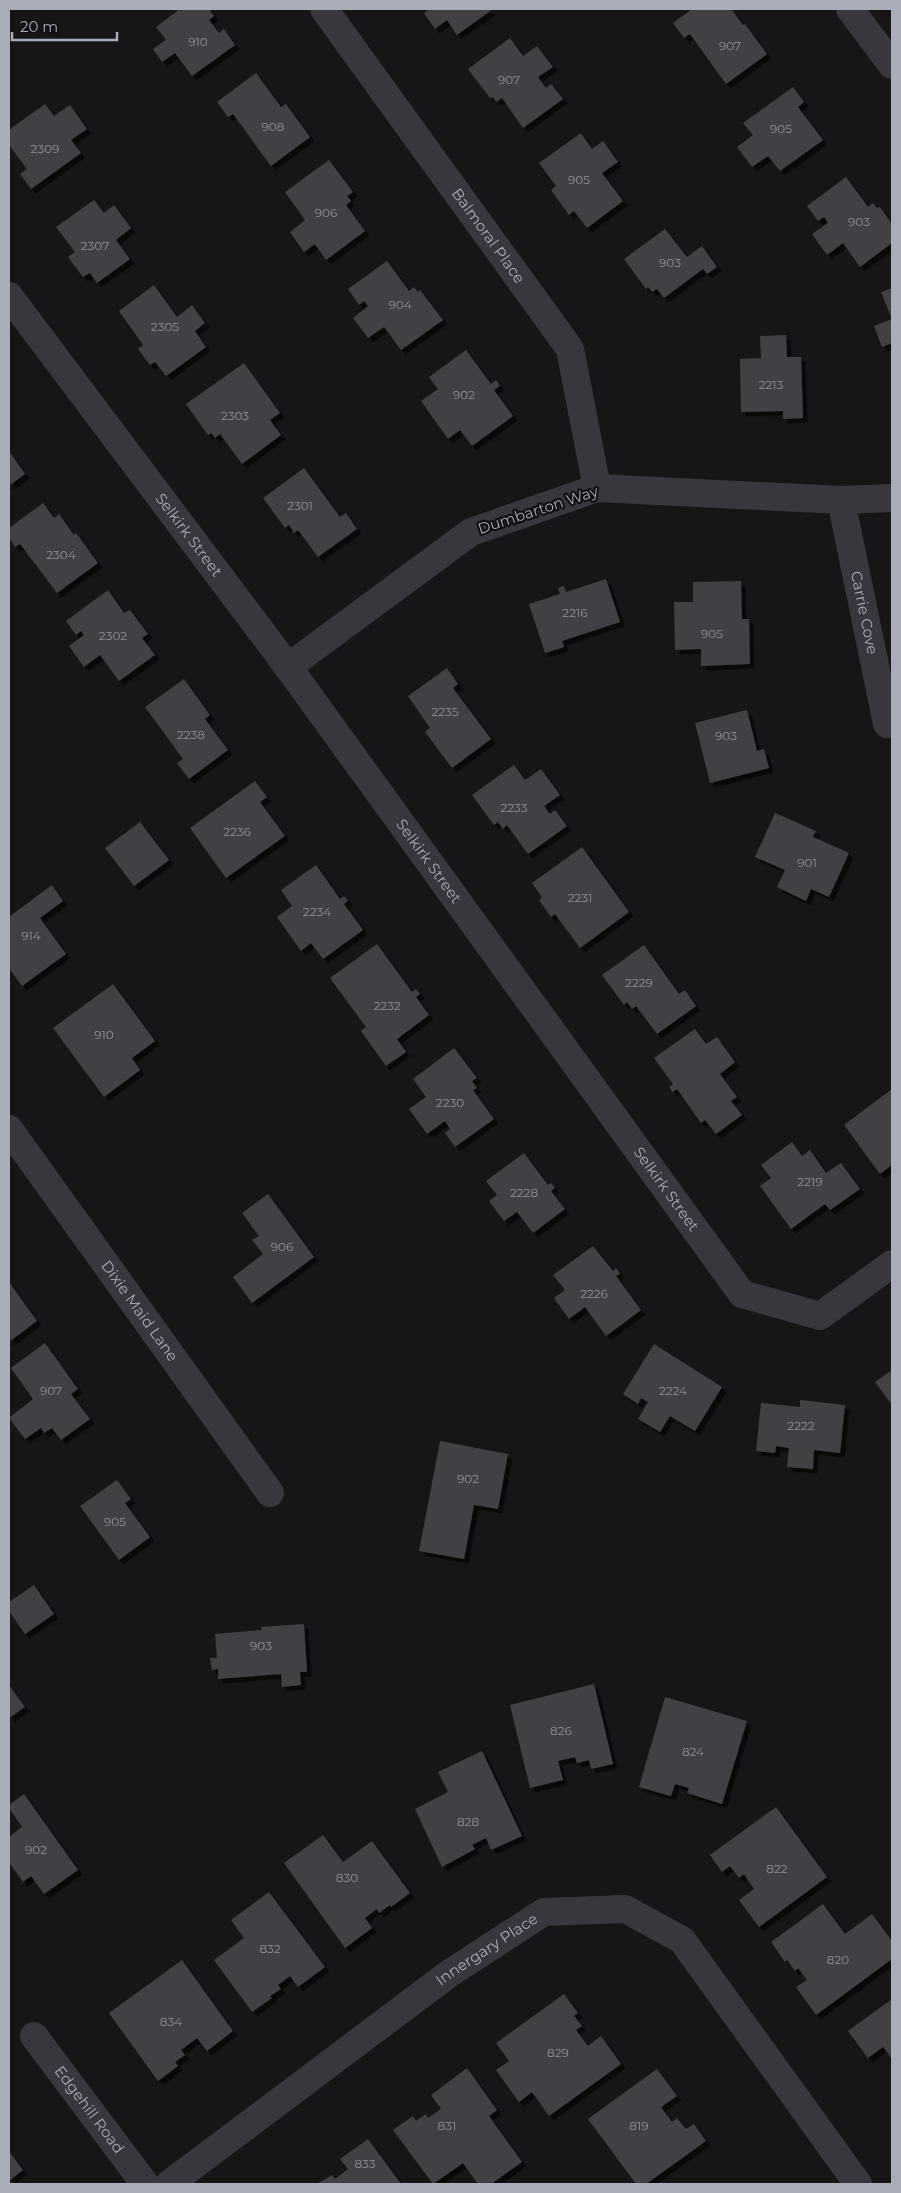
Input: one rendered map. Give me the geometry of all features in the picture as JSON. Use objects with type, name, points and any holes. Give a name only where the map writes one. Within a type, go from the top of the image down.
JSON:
[{"type":"street","name":"Balmoral Place","points":[[324,9],[570,350],[597,488]]},
{"type":"street","points":[[850,9],[892,65]]},
{"type":"street","name":"Selkirk Street","points":[[9,296],[288,667],[742,1294],[820,1316],[892,1264]]},
{"type":"street","name":"Dumbarton Way","points":[[288,667],[471,532],[597,488],[841,500],[892,498]]},
{"type":"street","name":"Carrie Cove","points":[[841,500],[887,724]]},
{"type":"street","name":"Dixie Maid Lane","points":[[9,1129],[270,1493]]},
{"type":"street","name":"Innergary Place","points":[[169,2184],[450,1973],[544,1912],[625,1909],[682,1940],[858,2184]]},
{"type":"street","name":"Edgehill Road","points":[[34,2036],[145,2184]]},
{"type":"building","points":[[180,9],[213,9],[210,11],[214,16],[209,20],[219,33],[224,29],[235,45],[192,76],[175,53],[162,62],[153,49],[166,40],[156,27]]},
{"type":"building","points":[[430,9],[493,9],[457,35],[447,20],[435,29],[424,13]]},
{"type":"building","points":[[692,9],[731,9],[743,25],[745,24],[767,54],[726,84],[690,34],[684,38],[673,23]]},
{"type":"building","points":[[510,38],[523,56],[537,46],[553,67],[538,77],[546,88],[551,84],[563,99],[523,128],[502,98],[496,102],[493,97],[490,98],[468,69]]},
{"type":"building","points":[[256,73],[281,107],[286,104],[310,137],[271,166],[233,114],[228,117],[217,102]]},
{"type":"building","points":[[793,87],[804,102],[798,107],[823,140],[780,171],[768,156],[752,167],[737,147],[753,135],[743,123]]},
{"type":"building","points":[[45,104],[54,116],[70,105],[87,129],[71,140],[81,153],[31,189],[20,174],[27,169],[9,145],[9,130]]},
{"type":"building","points":[[581,133],[592,149],[603,141],[618,162],[602,173],[623,201],[587,228],[574,211],[569,215],[551,190],[556,186],[539,163]]},
{"type":"building","points":[[329,160],[353,192],[347,196],[351,201],[346,205],[365,231],[326,260],[315,244],[304,252],[290,232],[305,220],[285,192]]},
{"type":"building","points":[[846,177],[868,207],[873,203],[877,208],[880,207],[892,224],[892,243],[860,267],[843,243],[827,255],[812,234],[828,223],[824,217],[818,221],[807,206]]},
{"type":"building","points":[[94,200],[104,213],[114,205],[131,228],[116,240],[130,259],[97,283],[90,273],[83,277],[68,257],[75,252],[56,227]]},
{"type":"building","points":[[665,229],[687,257],[702,246],[717,267],[707,274],[703,269],[664,298],[657,289],[652,292],[648,287],[646,289],[624,259]]},
{"type":"building","points":[[387,261],[409,291],[414,287],[418,292],[420,290],[443,320],[401,350],[384,327],[368,338],[353,318],[368,306],[364,301],[359,305],[348,289]]},
{"type":"building","points":[[154,285],[177,317],[192,305],[205,323],[195,331],[206,347],[166,376],[155,362],[150,365],[138,349],[143,345],[119,311]]},
{"type":"building","points":[[892,288],[892,319],[881,292]]},
{"type":"building","points":[[892,319],[892,343],[882,347],[874,326]]},
{"type":"building","points":[[786,335],[787,357],[801,357],[803,418],[783,419],[783,411],[741,412],[740,359],[761,358],[760,336]]},
{"type":"building","points":[[466,350],[491,384],[496,380],[500,386],[494,390],[513,416],[472,446],[460,430],[448,439],[421,401],[438,389],[429,377]]},
{"type":"building","points":[[244,363],[280,413],[270,420],[281,435],[242,464],[220,434],[215,438],[211,433],[208,435],[186,404]]},
{"type":"building","points":[[9,451],[25,474],[9,486]]},
{"type":"building","points":[[304,468],[340,517],[346,513],[357,529],[318,557],[298,530],[294,533],[289,525],[285,528],[263,498]]},
{"type":"building","points":[[43,503],[54,518],[59,514],[98,563],[57,593],[20,544],[15,547],[9,538],[9,528]]},
{"type":"building","points":[[606,579],[620,622],[562,641],[564,647],[545,653],[529,604],[560,594],[558,588],[564,586],[566,592]]},
{"type":"building","points":[[741,581],[742,619],[749,619],[750,664],[701,666],[701,649],[675,650],[674,602],[693,602],[693,582]]},
{"type":"building","points":[[108,590],[124,613],[130,610],[148,634],[142,638],[155,655],[119,681],[100,655],[84,667],[69,646],[84,635],[81,631],[76,635],[66,621]]},
{"type":"building","points":[[447,668],[458,684],[453,688],[491,739],[452,768],[425,732],[430,728],[408,696]]},
{"type":"building","points":[[184,679],[210,715],[205,719],[228,750],[189,779],[177,763],[183,759],[145,707]]},
{"type":"building","points":[[747,710],[757,751],[764,749],[769,768],[710,783],[695,723]]},
{"type":"building","points":[[514,765],[525,780],[541,769],[560,795],[544,806],[550,814],[555,810],[567,826],[528,854],[507,825],[503,829],[498,822],[494,825],[472,795]]},
{"type":"building","points":[[255,781],[267,797],[260,802],[285,836],[226,878],[190,828]]},
{"type":"building","points":[[775,813],[816,831],[813,837],[849,853],[829,897],[811,889],[806,901],[777,887],[785,870],[755,857]]},
{"type":"building","points":[[140,822],[169,860],[134,886],[105,848]]},
{"type":"building","points":[[582,847],[629,912],[580,948],[555,914],[551,917],[539,900],[542,897],[532,883]]},
{"type":"building","points":[[316,865],[340,899],[344,896],[348,901],[344,904],[363,930],[323,959],[311,943],[301,951],[277,917],[292,906],[281,890]]},
{"type":"building","points":[[52,885],[63,901],[40,918],[66,954],[22,986],[9,968],[9,917]]},
{"type":"building","points":[[377,944],[412,992],[416,989],[420,994],[416,997],[429,1015],[397,1039],[406,1052],[386,1066],[361,1031],[366,1027],[330,978]]},
{"type":"building","points":[[644,945],[679,994],[685,990],[696,1006],[657,1034],[636,1006],[632,1009],[627,1002],[624,1005],[602,975]]},
{"type":"building","points":[[113,984],[155,1041],[132,1058],[140,1070],[104,1097],[53,1028]]},
{"type":"building","points":[[695,1029],[706,1044],[717,1037],[735,1062],[720,1074],[737,1097],[731,1101],[742,1115],[716,1134],[705,1120],[701,1123],[677,1089],[673,1092],[669,1087],[673,1084],[654,1058]]},
{"type":"building","points":[[454,1048],[477,1078],[472,1081],[477,1088],[473,1090],[494,1119],[455,1147],[445,1133],[450,1129],[445,1121],[427,1134],[409,1109],[426,1097],[413,1079]]},
{"type":"building","points":[[892,1089],[892,1165],[880,1174],[844,1125]]},
{"type":"building","points":[[792,1142],[802,1156],[810,1150],[826,1173],[841,1163],[860,1189],[830,1210],[825,1204],[791,1229],[760,1186],[771,1178],[761,1165]]},
{"type":"building","points":[[524,1153],[548,1185],[551,1183],[555,1188],[551,1191],[565,1209],[533,1233],[517,1212],[504,1221],[489,1201],[497,1195],[486,1181]]},
{"type":"building","points":[[268,1194],[314,1257],[252,1303],[233,1277],[263,1254],[252,1240],[259,1236],[242,1213]]},
{"type":"building","points":[[593,1246],[613,1271],[616,1268],[620,1274],[616,1276],[641,1310],[606,1336],[585,1307],[569,1319],[554,1298],[565,1290],[553,1275]]},
{"type":"building","points":[[9,1282],[37,1321],[9,1342]]},
{"type":"building","points":[[45,1343],[78,1389],[71,1394],[90,1419],[61,1440],[52,1428],[44,1433],[41,1428],[25,1439],[9,1418],[33,1399],[11,1368]]},
{"type":"building","points":[[654,1344],[722,1387],[695,1431],[670,1416],[660,1432],[638,1419],[648,1402],[641,1398],[638,1404],[623,1394]]},
{"type":"building","points":[[892,1370],[892,1405],[875,1382]]},
{"type":"building","points":[[800,1400],[845,1405],[840,1453],[814,1450],[813,1469],[787,1467],[789,1448],[776,1446],[775,1453],[756,1451],[761,1403],[800,1407]]},
{"type":"building","points":[[440,1441],[508,1454],[498,1509],[474,1505],[464,1559],[419,1551]]},
{"type":"building","points":[[117,1480],[131,1499],[125,1503],[150,1537],[119,1560],[80,1506]]},
{"type":"building","points":[[34,1585],[54,1614],[25,1634],[9,1611],[9,1602]]},
{"type":"building","points":[[304,1624],[307,1672],[300,1672],[301,1685],[282,1687],[281,1674],[218,1679],[218,1669],[212,1670],[210,1658],[217,1658],[215,1634],[262,1630],[261,1627]]},
{"type":"building","points":[[594,1684],[613,1764],[591,1769],[589,1760],[577,1763],[575,1757],[558,1761],[563,1780],[530,1788],[510,1705]]},
{"type":"building","points":[[9,1685],[25,1707],[9,1718]]},
{"type":"building","points":[[665,1697],[747,1721],[722,1804],[687,1793],[689,1788],[675,1784],[671,1796],[639,1787]]},
{"type":"building","points":[[482,1751],[522,1836],[491,1850],[486,1838],[472,1845],[475,1849],[442,1867],[415,1809],[448,1792],[438,1772]]},
{"type":"building","points":[[24,1794],[78,1870],[44,1894],[31,1876],[23,1882],[9,1862],[9,1837],[22,1827],[9,1808],[9,1805]]},
{"type":"building","points":[[776,1807],[827,1877],[759,1927],[739,1900],[754,1889],[744,1874],[739,1878],[730,1866],[722,1872],[710,1855]]},
{"type":"building","points":[[323,1835],[343,1862],[372,1841],[410,1893],[391,1907],[390,1905],[379,1913],[377,1909],[365,1918],[372,1928],[345,1948],[284,1863]]},
{"type":"building","points":[[269,1892],[325,1967],[298,1987],[290,1976],[278,1985],[281,1989],[270,1996],[272,1998],[252,2012],[214,1960],[244,1938],[231,1920]]},
{"type":"building","points":[[823,1904],[845,1934],[872,1914],[892,1941],[892,1959],[816,2015],[796,1987],[807,1980],[798,1968],[795,1971],[787,1960],[785,1962],[771,1942]]},
{"type":"building","points":[[182,1960],[233,2031],[207,2051],[197,2038],[181,2050],[185,2055],[175,2062],[178,2066],[158,2081],[109,2013]]},
{"type":"building","points":[[564,1994],[578,2013],[574,2016],[582,2026],[576,2030],[588,2046],[601,2036],[621,2064],[549,2116],[532,2092],[519,2102],[496,2070],[509,2061],[496,2043]]},
{"type":"building","points":[[892,1999],[892,2059],[883,2047],[868,2058],[848,2031]]},
{"type":"building","points":[[467,2068],[497,2110],[489,2116],[522,2162],[491,2184],[478,2184],[463,2163],[433,2184],[393,2130],[413,2116],[416,2121],[426,2114],[428,2118],[441,2109],[431,2095]]},
{"type":"building","points":[[657,2069],[677,2096],[661,2107],[672,2122],[677,2118],[686,2129],[694,2124],[706,2141],[646,2184],[636,2184],[588,2119]]},
{"type":"building","points":[[368,2139],[401,2184],[317,2184],[332,2175],[335,2179],[348,2169],[340,2159]]},
{"type":"building","points":[[9,2151],[23,2170],[9,2181]]}]
